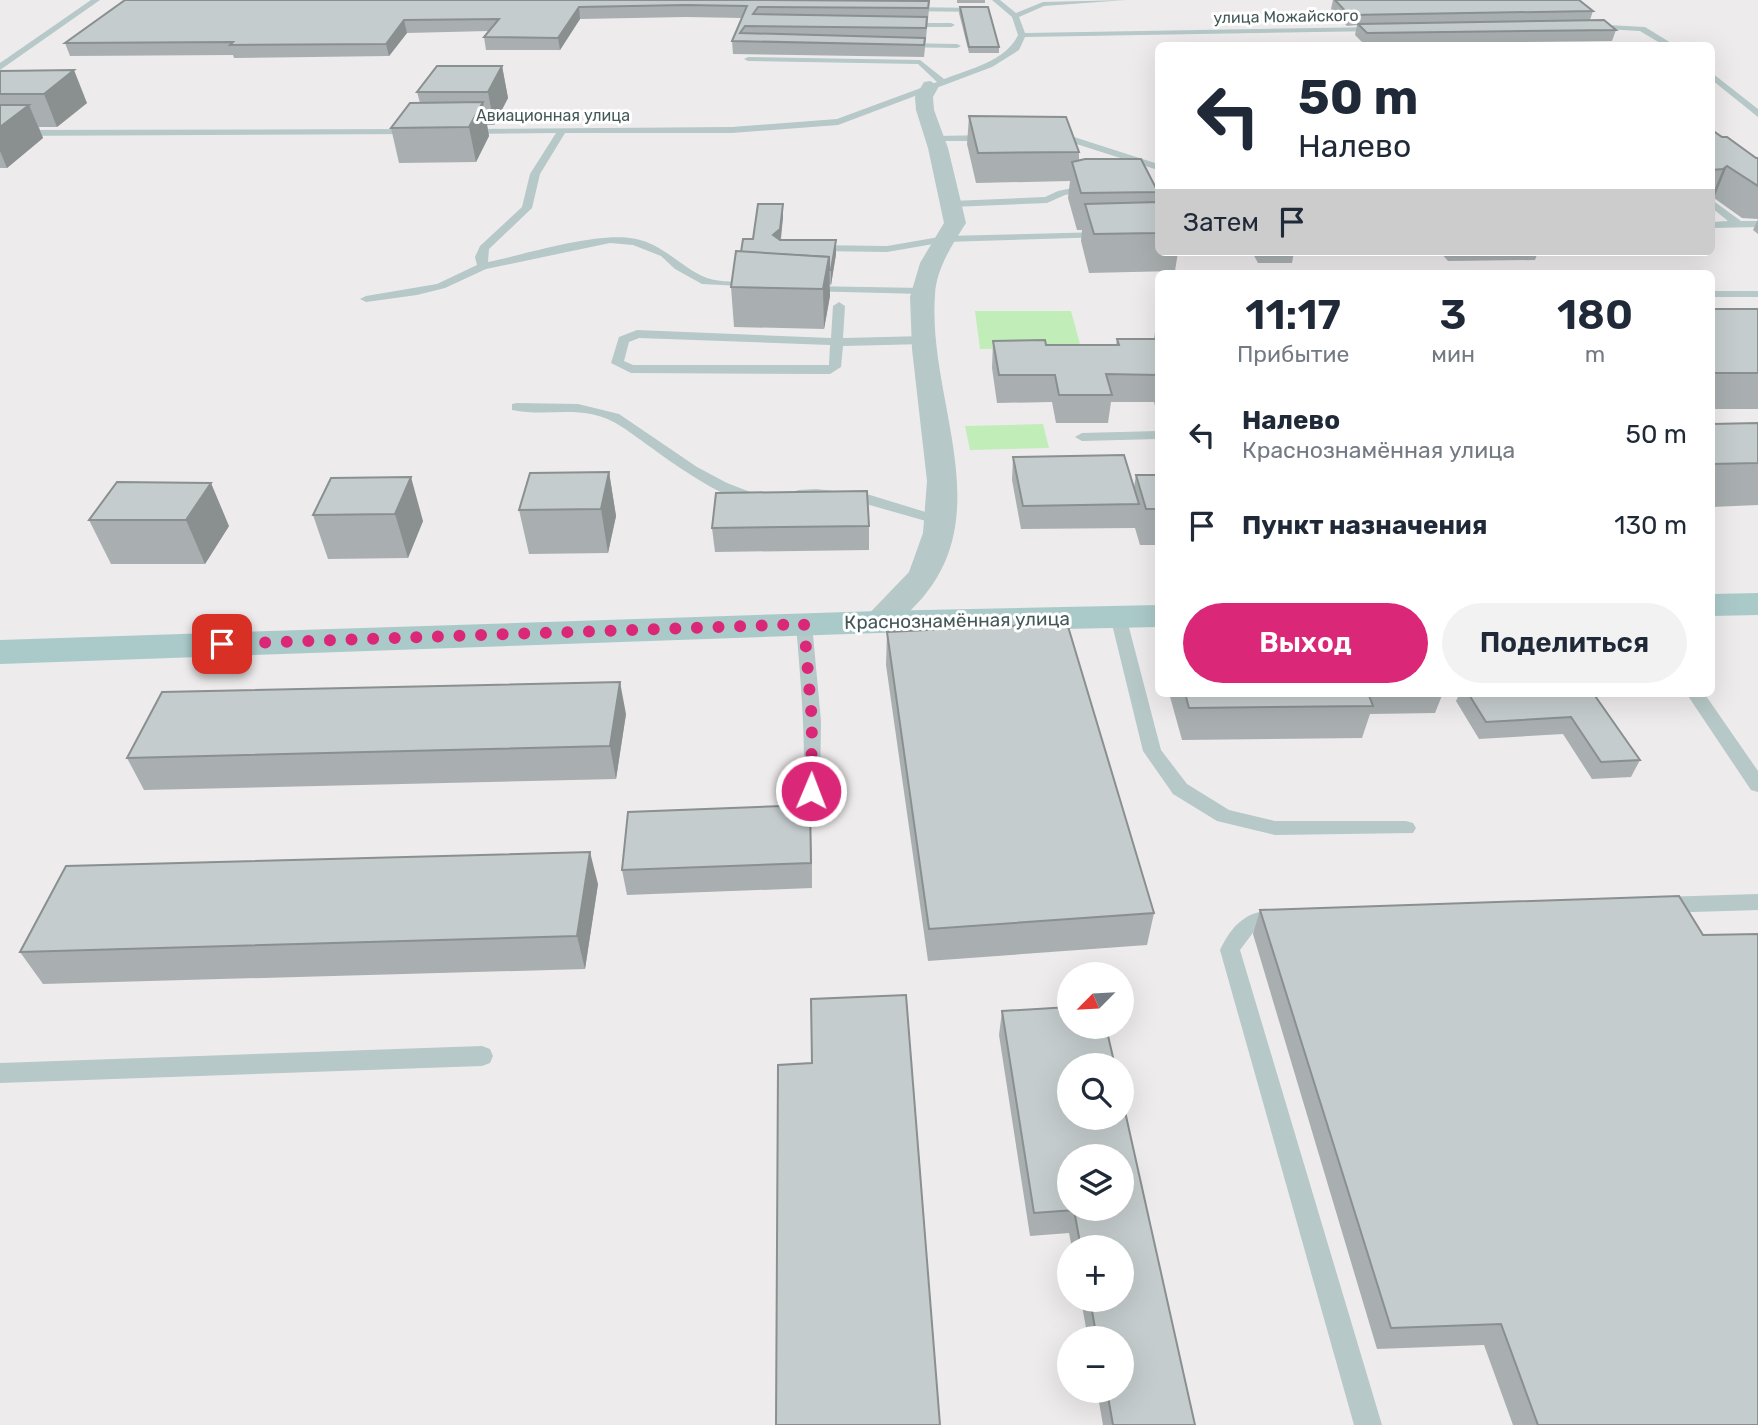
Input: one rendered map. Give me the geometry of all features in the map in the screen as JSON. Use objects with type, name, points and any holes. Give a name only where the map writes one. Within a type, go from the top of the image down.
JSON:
[{"type":"main road","points":[[1715,606],[1758,604]]},
{"type":"main road","name":"Краснознамённая улица","points":[[0,652],[804,624],[1155,616]]},
{"type":"street","points":[[878,622],[913,590],[933,557],[940,521],[940,465],[925,340],[923,290],[933,260],[954,223],[952,204],[925,110],[924,97],[935,83]]},
{"type":"lane","points":[[0,67],[96,0]]},
{"type":"lane","points":[[996,0],[1015,16],[1022,35]]},
{"type":"lane","points":[[1015,16],[1050,3],[1122,0]]},
{"type":"lane","points":[[894,9],[1003,8]]},
{"type":"lane","points":[[946,9],[965,72]]},
{"type":"lane","points":[[896,25],[951,25]]},
{"type":"lane","points":[[1580,27],[1642,29],[1665,42]]},
{"type":"lane","name":"улица Можайского","points":[[1022,35],[1385,29]]},
{"type":"lane","name":"Авиационная улица","points":[[455,131],[732,130],[838,122],[1003,58],[1016,48],[1022,35]]},
{"type":"lane","points":[[891,45],[957,46]]},
{"type":"lane","points":[[748,59],[920,62],[935,83]]},
{"type":"lane","points":[[1715,78],[1758,114]]},
{"type":"lane","points":[[0,134],[428,131]]},
{"type":"lane","points":[[484,266],[481,257],[484,248],[527,208],[534,174],[562,131]]},
{"type":"lane","points":[[1044,137],[1071,139],[1155,166]]},
{"type":"lane","points":[[935,139],[1003,138]]},
{"type":"lane","points":[[952,204],[1038,201],[1076,189],[1100,187]]},
{"type":"lane","points":[[1715,205],[1738,224]]},
{"type":"lane","points":[[1715,225],[1758,224]]},
{"type":"lane","points":[[806,248],[906,248],[945,239],[1118,234]]},
{"type":"lane","points":[[366,299],[395,297],[441,286],[484,266],[624,240],[665,254],[679,267],[706,282],[768,286]]},
{"type":"lane","points":[[793,288],[923,290]]},
{"type":"lane","points":[[1715,294],[1758,294]]},
{"type":"lane","points":[[839,306],[839,342],[835,367],[821,372],[631,369],[617,363],[623,340],[637,334],[839,342],[925,340]]},
{"type":"lane","points":[[517,407],[586,407],[614,417],[634,428],[658,448],[748,496],[839,492],[940,521]]},
{"type":"lane","points":[[1082,437],[1155,435]]},
{"type":"lane","points":[[1118,616],[1152,751],[1180,789],[1224,816],[1275,828],[1406,828]]},
{"type":"lane","points":[[766,816],[796,810],[811,791],[812,721],[804,624]]},
{"type":"lane","points":[[1698,697],[1758,785]]},
{"type":"lane","points":[[1632,906],[1758,902]]},
{"type":"lane","points":[[1301,916],[1259,918],[1241,928],[1230,950],[1368,1425]]},
{"type":"lane","points":[[0,1073],[482,1056]]},
{"type":"green space","points":[[975,311],[1071,311],[1081,348],[980,349]]},
{"type":"green space","points":[[1043,424],[1049,448],[970,450],[965,426]]},
{"type":"building","points":[[125,0],[929,1],[928,8],[758,7],[753,14],[927,17],[926,28],[745,26],[740,33],[925,38],[924,45],[732,41],[747,6],[685,5],[579,7],[558,38],[484,37],[499,19],[404,20],[386,44],[65,43]]},
{"type":"building","points":[[1335,0],[1579,0],[1593,11],[1349,15]]},
{"type":"building","points":[[960,7],[988,7],[999,47],[969,47]]},
{"type":"building","points":[[1604,20],[1616,30],[1367,33],[1358,24]]},
{"type":"building","points":[[437,66],[502,66],[488,92],[417,92]]},
{"type":"building","points":[[74,70],[44,94],[0,94],[0,71]]},
{"type":"building","points":[[483,102],[469,127],[391,128],[410,103]]},
{"type":"building","points":[[0,105],[29,105],[0,127]]},
{"type":"building","points":[[969,116],[1066,117],[1079,152],[978,153]]},
{"type":"building","points":[[1715,132],[1758,158],[1758,186],[1727,166],[1715,170]]},
{"type":"building","points":[[1085,159],[1141,159],[1155,186],[1155,192],[1081,193],[1072,162]]},
{"type":"building","points":[[1155,202],[1155,233],[1094,234],[1085,204]]},
{"type":"building","points":[[758,204],[783,204],[780,229],[773,235],[780,240],[836,240],[831,270],[829,257],[741,252],[743,239],[753,239]]},
{"type":"building","points":[[736,251],[829,257],[823,289],[731,287]]},
{"type":"building","points":[[1715,309],[1758,309],[1758,373],[1715,373]]},
{"type":"building","points":[[1117,339],[1155,339],[1155,375],[1106,374],[1112,395],[1059,395],[1055,375],[999,375],[993,341],[1045,340],[1046,345],[1119,345]]},
{"type":"building","points":[[1758,423],[1758,463],[1715,464],[1715,424]]},
{"type":"building","points":[[1124,455],[1139,504],[1023,506],[1013,457]]},
{"type":"building","points":[[609,472],[601,509],[519,510],[530,473]]},
{"type":"building","points":[[1136,475],[1155,475],[1155,509],[1146,509]]},
{"type":"building","points":[[411,477],[395,514],[313,515],[331,478]]},
{"type":"building","points":[[117,482],[211,483],[186,520],[89,520]]},
{"type":"building","points":[[867,491],[869,526],[712,528],[716,493]]},
{"type":"building","points":[[1067,623],[1154,913],[929,929],[887,632]]},
{"type":"building","points":[[620,682],[610,746],[127,758],[162,692]]},
{"type":"building","points":[[1186,697],[1370,697],[1373,706],[1189,708]]},
{"type":"building","points":[[1470,697],[1596,697],[1640,760],[1601,762],[1571,717],[1486,722]]},
{"type":"building","points":[[810,805],[811,863],[622,870],[628,812]]},
{"type":"building","points":[[590,852],[577,936],[20,952],[66,866]]},
{"type":"building","points":[[1679,896],[1703,935],[1758,934],[1758,1425],[1538,1425],[1501,1324],[1391,1328],[1260,910]]},
{"type":"building","points":[[906,995],[940,1425],[776,1425],[778,1065],[812,1063],[811,999]]},
{"type":"building","points":[[1057,1008],[1057,1040],[1109,1040],[1112,1053],[1057,1053],[1057,1130],[1129,1130],[1132,1144],[1057,1144],[1057,1211],[1034,1213],[1002,1011]]},
{"type":"building","points":[[1134,1152],[1195,1425],[1113,1425],[1109,1403],[1134,1403],[1134,1326],[1095,1326],[1092,1312],[1134,1312],[1134,1235],[1079,1235],[1076,1221],[1134,1221]]},
{"type":"route","points":[[222,644],[804,624],[812,721],[811,791]]}]
